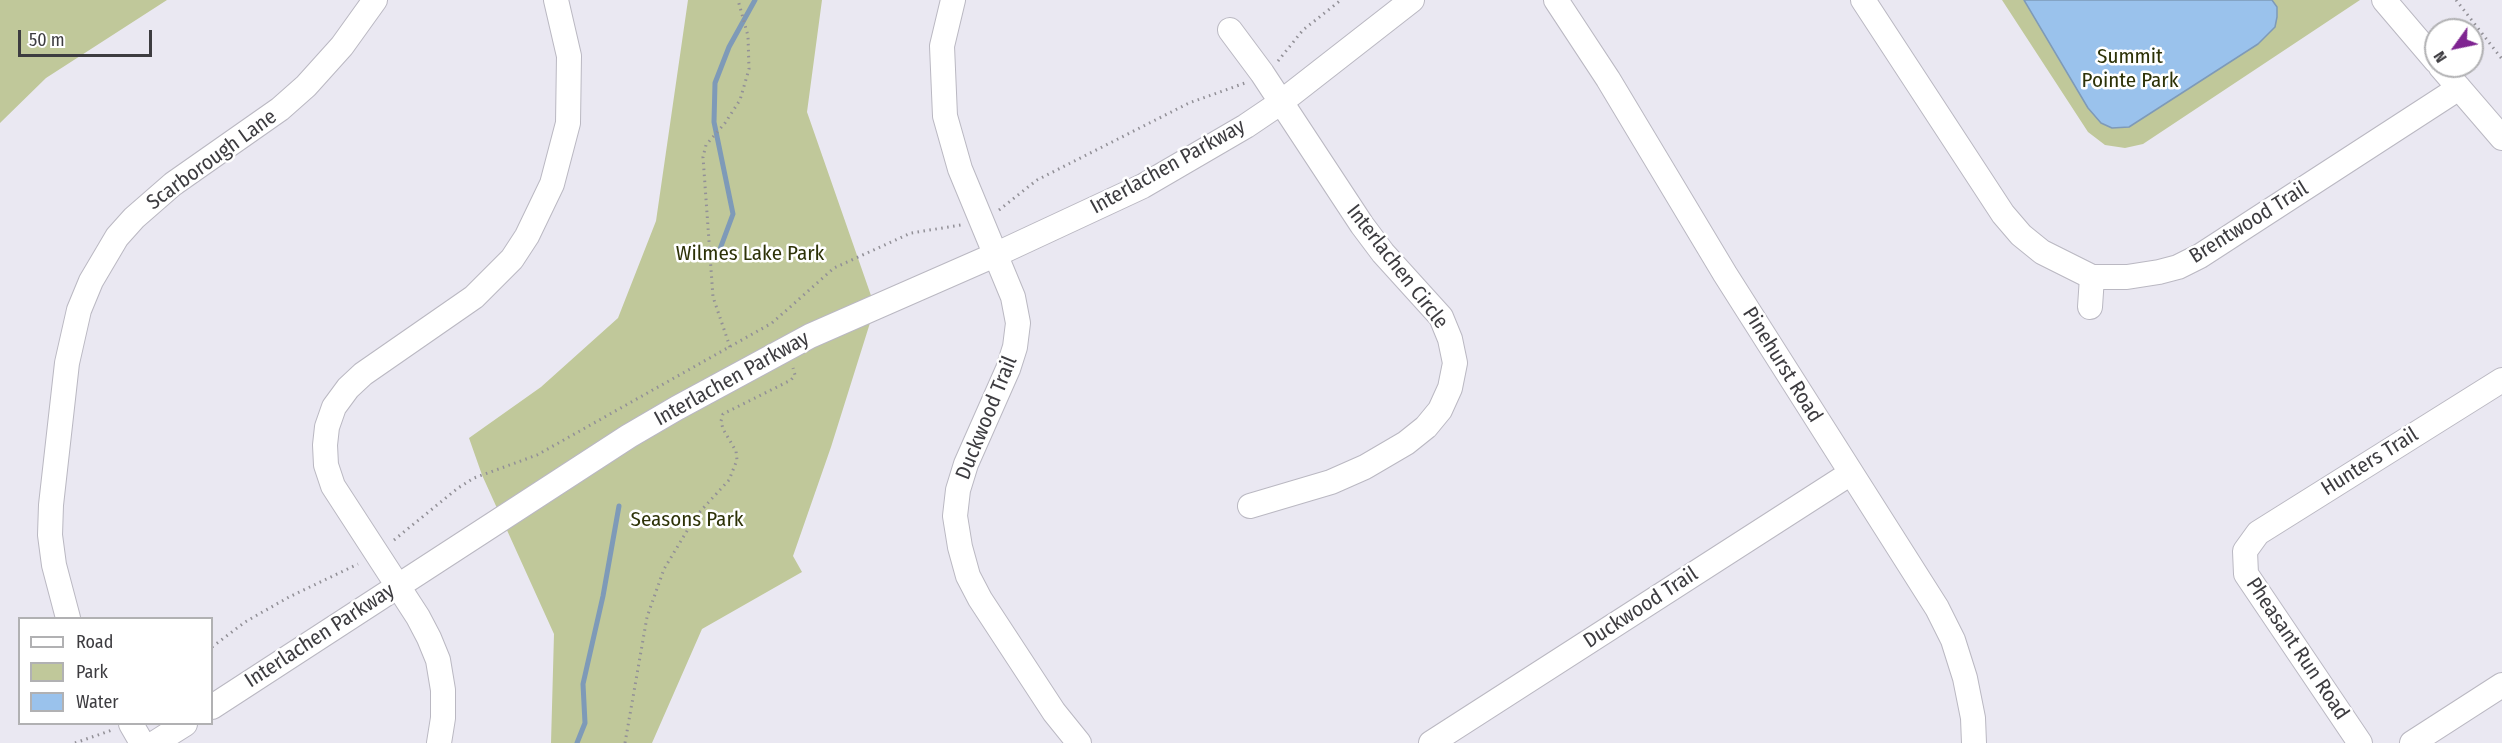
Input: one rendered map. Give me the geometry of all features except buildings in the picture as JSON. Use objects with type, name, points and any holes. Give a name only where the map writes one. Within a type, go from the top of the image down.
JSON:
[{"type":"street","name":"Scarborough Lane","points":[[68,617],[54,565],[50,535],[51,505],[67,363],[79,310],[92,281],[104,257],[135,218],[173,184],[280,109],[297,94],[332,60],[375,0]]},
{"type":"street","points":[[438,743],[443,718],[443,690],[438,660],[429,638],[333,486],[326,465],[327,427],[334,407],[348,388],[474,297],[512,259],[527,236],[552,184],[568,123],[569,56],[556,0]]},
{"type":"street","name":"Duckwood Trail","points":[[953,0],[942,46],[945,116],[960,169],[1013,297],[1018,323],[1015,348],[966,464],[958,490],[955,516],[960,547],[968,576],[980,599],[1054,712],[1079,743]]},
{"type":"street","name":"Interlachen Parkway","points":[[213,705],[629,436],[784,349],[1143,186],[1246,126],[1280,103],[1412,0]]},
{"type":"street","name":"Pinehurst Road","points":[[1556,0],[1614,89],[1725,274],[1937,608],[1953,640],[1965,678],[1973,717],[1974,743]]},
{"type":"street","name":"Brentwood Trail","points":[[1863,0],[2015,228],[2042,252],[2092,277],[2127,277],[2159,272],[2178,267],[2200,256],[2459,88]]},
{"type":"street","points":[[2384,0],[2424,47]]},
{"type":"street","points":[[1230,30],[1262,73],[1280,103]]},
{"type":"street","points":[[2450,78],[2502,138]]},
{"type":"street","name":"Interlachen Circle","points":[[1250,506],[1331,482],[1365,467],[1406,443],[1426,427],[1440,410],[1450,388],[1455,363],[1450,339],[1441,317],[1383,253],[1280,103]]},
{"type":"street","points":[[2090,307],[2092,277]]},
{"type":"street","name":"Hunters Trail","points":[[2246,551],[2258,533],[2502,380]]},
{"type":"street","name":"Duckwood Trail","points":[[1431,743],[1851,473]]},
{"type":"street","name":"Pheasant Run Road","points":[[2246,551],[2246,574],[2360,743]]},
{"type":"street","points":[[2412,743],[2502,685]]},
{"type":"street","points":[[155,743],[182,725]]},
{"type":"street","points":[[123,726],[142,743]]},
{"type":"path","points":[[213,646],[245,622],[289,597],[377,554],[458,488],[474,478],[537,455],[772,323],[834,267],[910,233],[983,222],[1037,180],[1189,103],[1248,82],[1281,59],[1303,30],[1341,0]]},
{"type":"path","points":[[2456,0],[2502,59]]},
{"type":"path","points":[[730,347],[712,297],[704,158],[706,145],[725,123],[740,100],[749,69],[747,36],[738,1]]},
{"type":"path","points":[[625,743],[647,617],[663,569],[696,516],[729,480],[737,460],[736,451],[723,429],[721,421],[723,414],[791,380],[795,375],[772,323]]},
{"type":"path","points":[[75,743],[123,726]]},
{"type":"green space","points":[[0,0],[167,0],[46,78],[0,123]]},
{"type":"green space","points":[[688,0],[822,0],[807,112],[875,307],[831,447],[793,556],[802,572],[702,629],[652,743],[551,743],[554,634],[482,475],[469,438],[541,387],[618,318],[656,221]]},
{"type":"green space","name":"Summit Pointe Park","points":[[2002,0],[2360,0],[2143,144],[2125,148],[2105,145],[2088,132]]},
{"type":"water","name":"Summit Pointe Park","points":[[2024,0],[2272,0],[2277,7],[2277,17],[2275,27],[2258,44],[2129,127],[2112,128],[2101,123],[2088,108]]},
{"type":"waterway","points":[[720,249],[733,214],[714,122],[715,83],[729,47],[755,0]]},
{"type":"waterway","points":[[577,743],[585,723],[583,684],[603,596],[619,506]]},
{"type":"park label","name":"Wilmes Lake Park","points":[[750,254]]},
{"type":"park label","name":"Seasons Park","points":[[687,520]]}]
